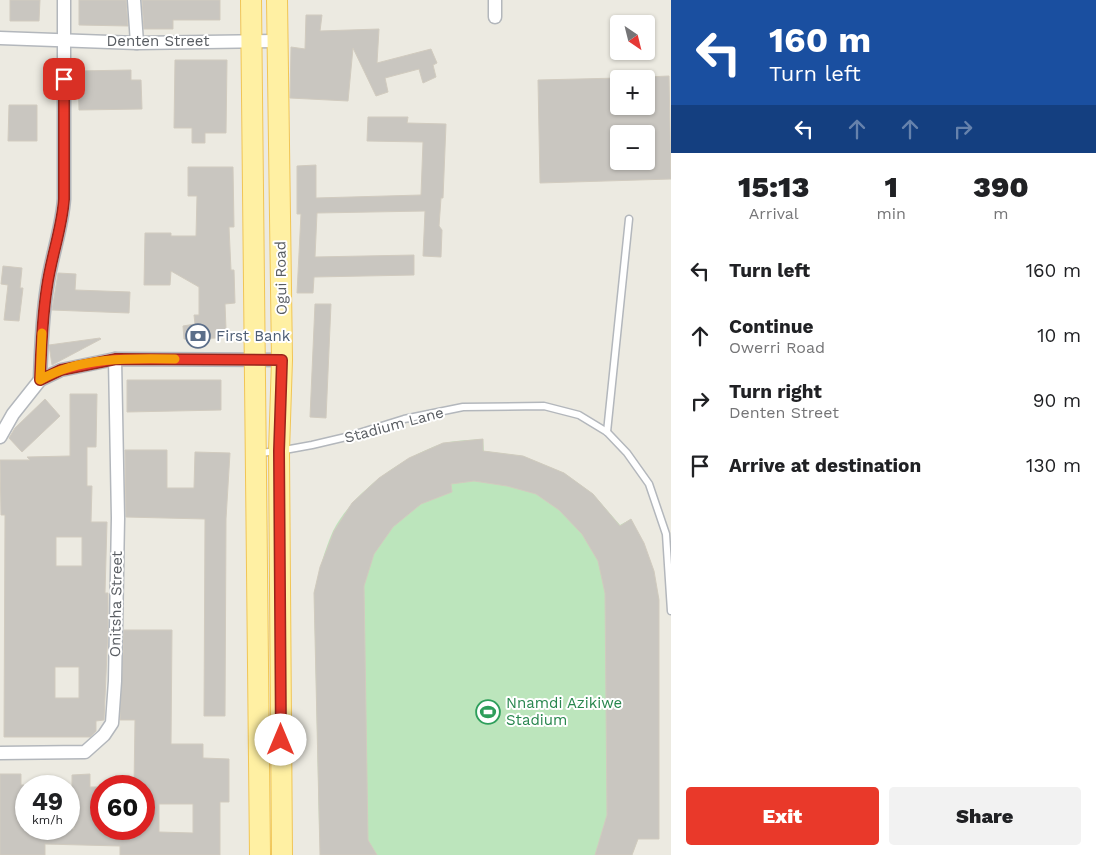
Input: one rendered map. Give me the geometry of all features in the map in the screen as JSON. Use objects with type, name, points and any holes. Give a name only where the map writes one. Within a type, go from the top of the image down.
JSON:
[{"type":"main road","name":"Ogui Road","points":[[251,0],[260,855]]},
{"type":"main road","name":"Ogui Road","points":[[277,0],[282,360],[279,451],[282,855]]},
{"type":"street","points":[[40,380],[42,329],[47,286],[63,219],[64,0]]},
{"type":"street","points":[[134,0],[137,43]]},
{"type":"street","points":[[495,0],[495,17]]},
{"type":"street","name":"Denten Street","points":[[0,38],[137,43],[278,41]]},
{"type":"street","points":[[0,438],[13,414],[40,380],[61,370],[116,359],[282,360]]},
{"type":"street","name":"Onitsha Street","points":[[0,753],[85,752],[104,735],[112,722],[115,681],[118,518],[116,359]]},
{"type":"lane","points":[[607,432],[629,219]]},
{"type":"lane","name":"Stadium Lane","points":[[256,453],[279,451],[346,437],[404,419],[463,407],[544,406],[579,415],[607,432],[627,453],[649,484],[666,534],[671,611]]},
{"type":"green space","name":"Nnamdi Azikiwe Stadium","points":[[483,439],[484,451],[523,456],[564,473],[593,494],[620,525],[631,519],[645,548],[659,600],[659,839],[638,839],[632,855],[321,855],[314,593],[333,531],[342,517],[365,490],[395,467],[441,444]]},
{"type":"building","points":[[10,0],[40,0],[39,21],[10,21]]},
{"type":"building","points":[[79,0],[126,0],[128,26],[79,25]]},
{"type":"building","points":[[142,0],[220,0],[220,20],[173,20],[173,29],[144,29]]},
{"type":"building","points":[[306,15],[322,15],[320,31],[379,29],[377,63],[431,49],[437,63],[433,65],[436,77],[423,83],[419,69],[385,78],[388,92],[376,96],[353,48],[348,101],[290,98],[291,47],[305,49]]},
{"type":"building","points":[[175,60],[227,60],[226,133],[205,133],[205,143],[192,143],[192,128],[174,128]]},
{"type":"building","points":[[131,70],[131,80],[141,80],[142,109],[79,110],[78,71]]},
{"type":"building","points":[[669,76],[671,179],[540,183],[538,80],[610,78],[610,115],[655,115],[655,77]]},
{"type":"building","points":[[9,105],[37,105],[37,141],[8,141]]},
{"type":"building","points":[[368,117],[408,117],[407,123],[446,124],[443,198],[441,198],[439,226],[442,230],[441,257],[423,256],[425,211],[317,213],[315,257],[414,255],[414,275],[314,277],[313,293],[297,293],[301,214],[297,214],[297,166],[316,165],[316,198],[421,195],[423,142],[367,141]]},
{"type":"building","points":[[188,167],[233,167],[234,227],[229,227],[231,270],[234,270],[235,303],[225,304],[226,329],[218,338],[184,339],[183,326],[195,324],[194,315],[199,315],[199,287],[171,271],[170,285],[144,285],[145,233],[171,233],[171,236],[196,236],[197,196],[188,196]]},
{"type":"building","points":[[3,266],[22,268],[20,288],[23,288],[19,321],[4,320],[8,285],[1,284]]},
{"type":"building","points":[[58,273],[76,274],[75,290],[130,292],[129,313],[52,310]]},
{"type":"building","points":[[315,304],[331,304],[326,418],[310,417]]},
{"type":"building","points":[[101,339],[52,365],[49,345]]},
{"type":"building","points":[[127,380],[221,380],[221,410],[127,412]]},
{"type":"building","points":[[70,394],[97,394],[96,447],[87,447],[87,486],[92,486],[91,522],[107,522],[105,593],[108,593],[108,630],[104,720],[96,721],[96,731],[90,737],[4,737],[5,515],[1,515],[0,460],[30,460],[27,457],[70,456]],"holes":[[[56,537],[82,537],[82,566],[56,566]],[[55,667],[79,667],[79,698],[55,698]]]},
{"type":"building","points":[[45,399],[60,416],[22,452],[9,438],[15,428]]},
{"type":"building","points":[[483,439],[483,451],[523,456],[564,473],[593,494],[620,526],[631,519],[644,543],[654,571],[659,600],[659,839],[638,839],[632,855],[595,855],[607,815],[605,593],[598,561],[582,534],[559,510],[536,494],[507,486],[474,481],[451,484],[452,492],[421,504],[393,527],[374,554],[364,586],[368,840],[377,855],[320,855],[314,593],[320,567],[334,531],[352,503],[379,478],[409,458],[443,443]]},
{"type":"building","points":[[125,450],[167,450],[167,488],[194,488],[195,452],[230,453],[226,519],[225,716],[204,716],[205,519],[126,517]]},
{"type":"building","points":[[124,630],[172,630],[171,744],[203,744],[203,758],[229,759],[229,802],[220,802],[220,855],[120,855],[120,846],[45,844],[45,855],[0,855],[0,774],[21,774],[15,775],[15,840],[80,840],[80,775],[72,775],[90,774],[90,840],[155,840],[155,775],[134,775],[135,720],[120,720]],"holes":[[[159,804],[193,804],[193,833],[159,832]]]},
{"type":"slow traffic","points":[[42,333],[40,380],[61,370],[116,359],[175,359]]},
{"type":"place","name":"First Bank","points":[[198,336]]},
{"type":"place","name":"Nnamdi Azikiwe Stadium","points":[[488,712]]},
{"type":"route","points":[[64,79],[63,219],[47,286],[42,329],[40,380],[61,370],[116,359],[282,360],[279,451],[281,740]]}]
